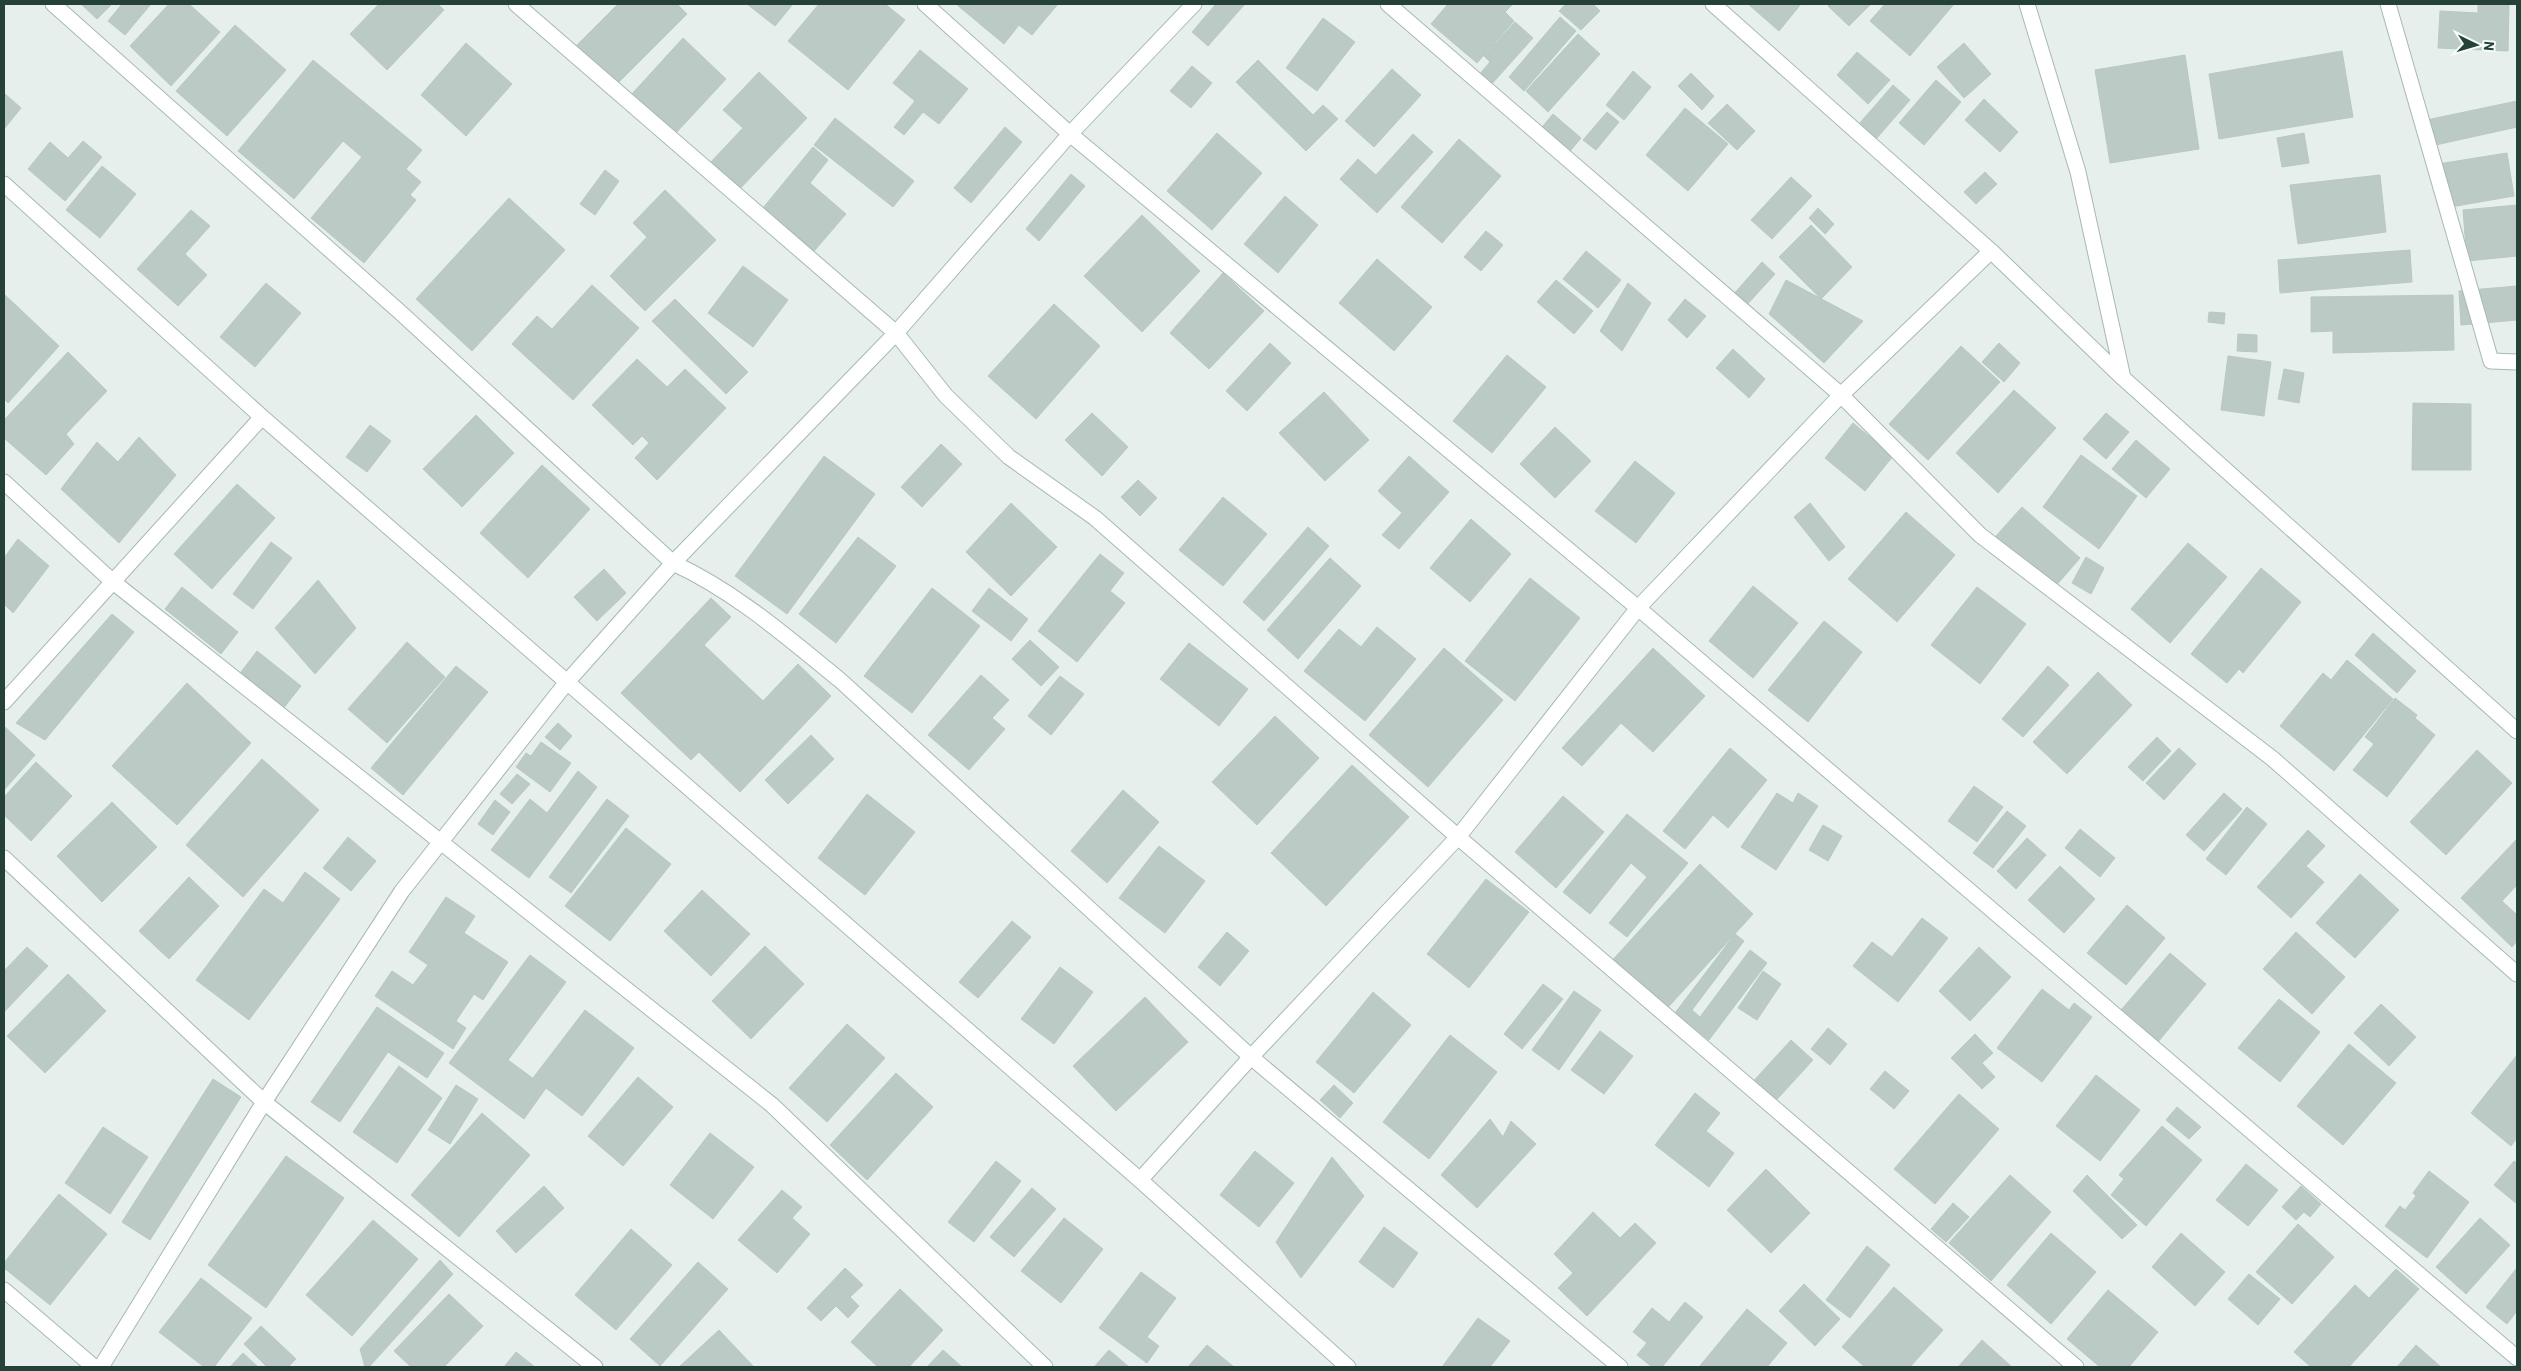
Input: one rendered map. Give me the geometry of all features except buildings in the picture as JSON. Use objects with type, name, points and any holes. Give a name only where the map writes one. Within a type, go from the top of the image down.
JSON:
[{"type":"street","points":[[53,4],[402,313],[673,563],[704,577],[775,627],[841,681],[1251,1057],[1620,1367]]},
{"type":"street","points":[[516,4],[896,333],[946,396],[1009,457],[1095,518],[1458,837],[2076,1367]]},
{"type":"street","points":[[925,4],[1070,134],[1638,608],[2517,1358]]},
{"type":"street","points":[[101,1367],[264,1102],[402,891],[567,682],[673,563],[896,333],[1070,134],[1194,4]]},
{"type":"street","points":[[1388,4],[1842,395],[1980,535],[2273,759],[2517,974]]},
{"type":"street","points":[[1714,4],[1991,251],[2123,378],[2517,731]]},
{"type":"street","points":[[2027,4],[2078,172],[2123,378]]},
{"type":"street","points":[[2388,4],[2491,361],[2517,362]]},
{"type":"street","points":[[4,184],[262,416],[1140,1180],[1348,1367]]},
{"type":"street","points":[[1140,1180],[1251,1057],[1458,837],[1638,608],[1842,395],[1991,251]]},
{"type":"street","points":[[4,702],[112,580],[262,416]]},
{"type":"street","points":[[4,482],[112,580],[772,1105],[1045,1367]]},
{"type":"street","points":[[4,858],[264,1102],[595,1367]]},
{"type":"street","points":[[4,1290],[94,1367]]}]
